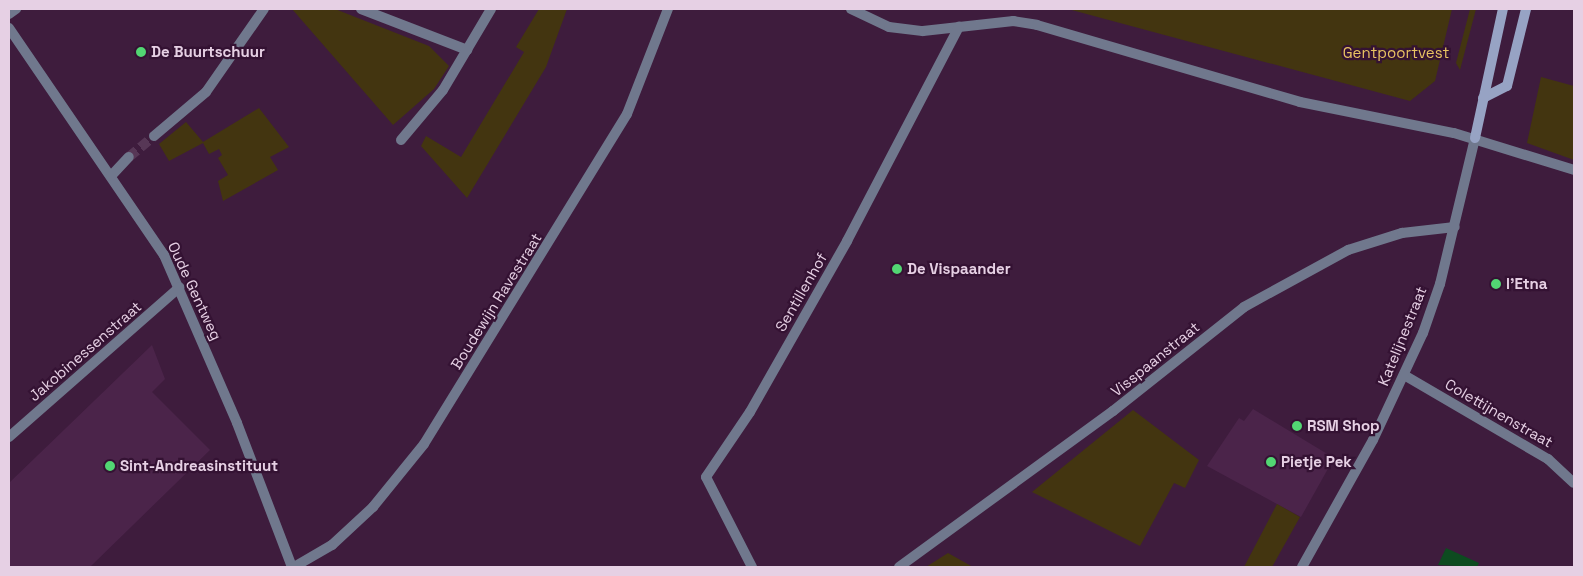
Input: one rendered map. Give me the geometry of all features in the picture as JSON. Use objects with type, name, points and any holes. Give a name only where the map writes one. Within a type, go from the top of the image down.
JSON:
[{"type":"street","points":[[9,14],[16,9]]},
{"type":"street","points":[[154,136],[206,92],[264,9]]},
{"type":"street","points":[[361,9],[468,50]]},
{"type":"street","points":[[401,140],[443,90],[491,9]]},
{"type":"street","name":"Boudewijn Ravestraat","points":[[293,567],[332,545],[373,507],[424,444],[627,114],[668,9]]},
{"type":"street","points":[[851,9],[889,27],[923,31],[1013,21],[1037,25],[1300,102],[1475,138],[1574,170]]},
{"type":"street","name":"Katelijnestraat","points":[[1302,567],[1404,374],[1440,284],[1455,227],[1503,9]]},
{"type":"street","points":[[1483,98],[1507,86],[1526,9]]},
{"type":"street","name":"Sentillenhof","points":[[752,567],[706,477],[750,412],[847,241],[960,27]]},
{"type":"street","name":"Oude Gentweg","points":[[9,28],[111,176],[180,287],[293,567]]},
{"type":"street","points":[[111,176],[129,157]]},
{"type":"street","name":"Visspaanstraat","points":[[899,567],[1113,411],[1244,306],[1348,250],[1402,233],[1455,227]]},
{"type":"street","name":"Jakobinessenstraat","points":[[9,437],[180,287]]},
{"type":"street","name":"Colettijnenstraat","points":[[1404,374],[1548,458],[1573,484]]},
{"type":"shaded area","name":"Sint-Andreasinstituut","points":[[152,345],[165,379],[152,392],[210,450],[90,567],[9,567],[10,482]]},
{"type":"shaded area","name":"Pietje Pek","points":[[1253,409],[1334,458],[1301,517],[1207,466],[1239,418],[1244,421]]},
{"type":"shaded area","points":[[1446,548],[1479,563],[1477,567],[1438,565]]},
{"type":"green space","points":[[292,9],[335,9],[429,46],[449,66],[434,89],[393,125]]},
{"type":"green space","points":[[539,9],[567,9],[546,67],[467,198],[421,146],[426,136],[461,157],[524,52],[516,47]]},
{"type":"green space","name":"Gentpoortvest","points":[[1068,9],[1452,9],[1435,81],[1410,101]]},
{"type":"green space","points":[[1470,9],[1476,9],[1460,70],[1456,63]]},
{"type":"green space","points":[[1541,77],[1574,86],[1574,160],[1527,143]]},
{"type":"green space","points":[[259,108],[289,147],[270,157],[278,170],[223,201],[218,181],[228,175],[218,158],[222,155],[219,149],[209,154],[203,143],[169,161],[159,144],[186,122],[203,142]]},
{"type":"green space","points":[[1133,410],[1199,460],[1185,488],[1174,483],[1140,546],[1032,492]]},
{"type":"green space","points":[[1277,504],[1300,517],[1272,567],[1244,567]]},
{"type":"green space","points":[[948,553],[973,567],[926,567]]},
{"type":"tunnel","points":[[129,157],[154,136]]},
{"type":"place","name":"De Buurtschuur","points":[[141,52]]},
{"type":"place","name":"De Vispaander","points":[[897,269]]},
{"type":"place","name":"l'Etna","points":[[1496,284]]},
{"type":"place","name":"RSM Shop","points":[[1297,426]]},
{"type":"place","name":"Pietje Pek","points":[[1271,462]]},
{"type":"place","name":"Sint-Andreasinstituut","points":[[110,466]]}]
